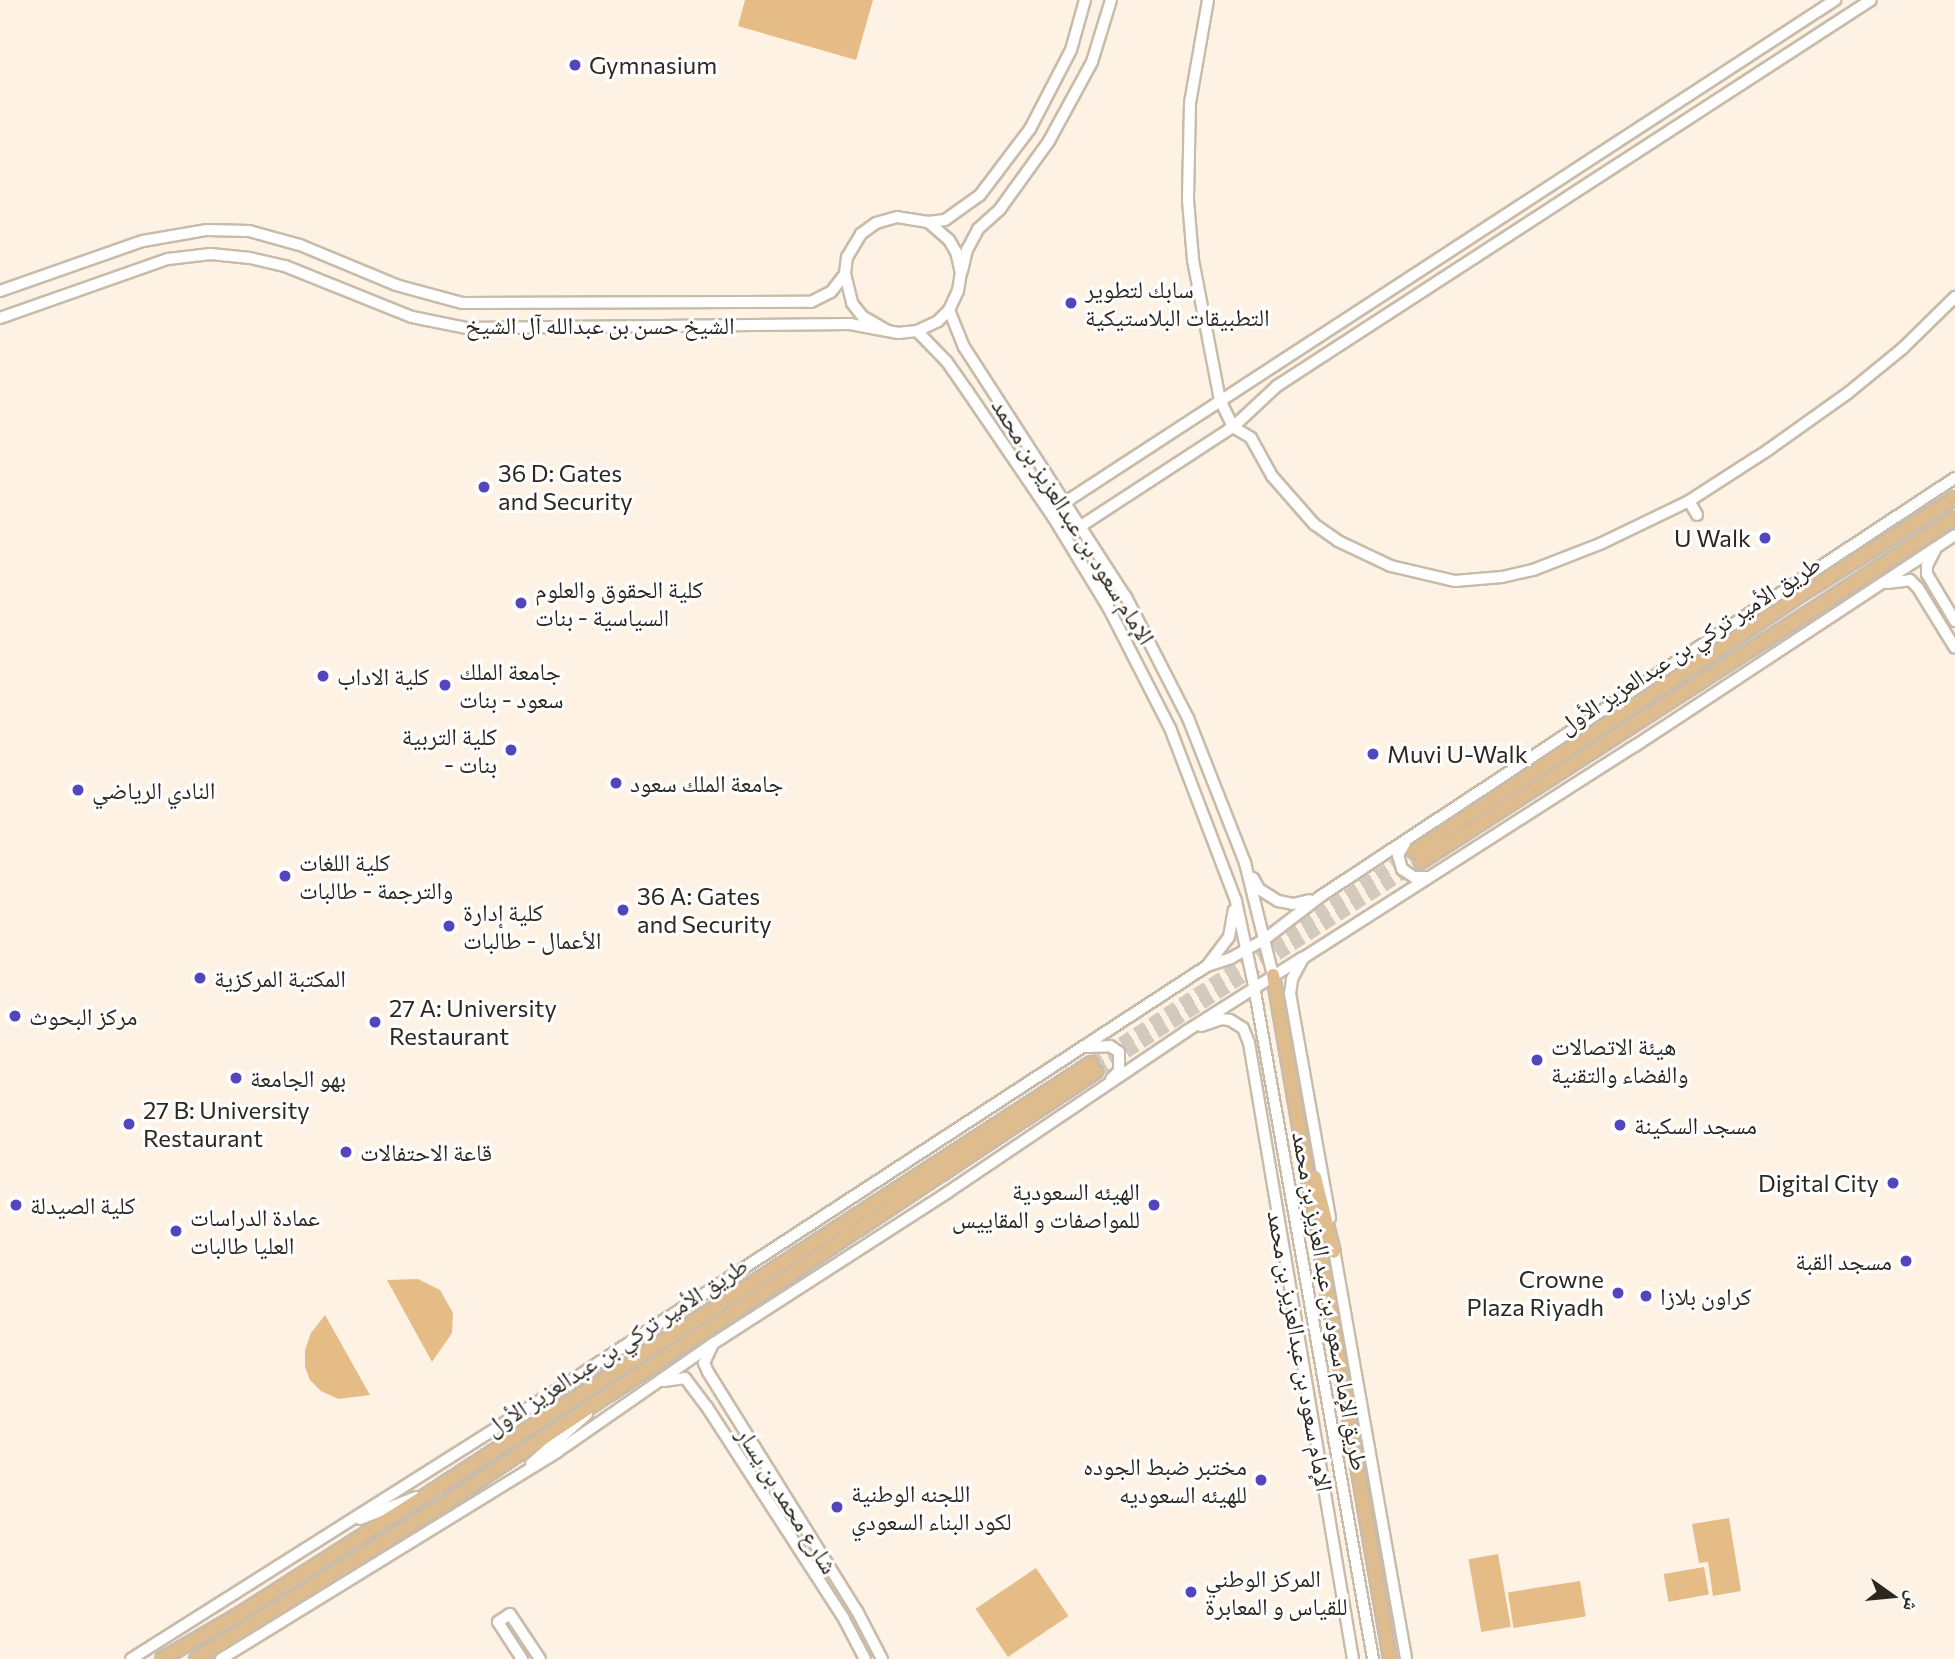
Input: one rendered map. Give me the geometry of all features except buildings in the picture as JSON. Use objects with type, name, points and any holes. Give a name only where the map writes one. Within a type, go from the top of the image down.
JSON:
[{"type":"main road","name":"الشيخ حسن بن عبدالله آل الشيخ","points":[[0,291],[143,241],[207,230],[249,231],[300,245],[396,285],[462,303],[811,302],[831,292],[845,274],[853,244],[868,228],[897,217],[928,222],[945,220],[980,195],[1030,129],[1071,50],[1086,0]]},
{"type":"main road","points":[[916,331],[931,326],[949,310],[958,291],[967,250],[978,229],[1000,209],[1055,130],[1092,62],[1111,0]]},
{"type":"main road","points":[[1208,0],[1189,103],[1188,200],[1193,260],[1220,400],[1233,427],[1251,438],[1272,476],[1314,524],[1371,559],[1433,578],[1479,579],[1533,570],[1600,544],[1689,501],[1848,394],[1903,348],[1955,297]]},
{"type":"main road","points":[[1064,503],[1835,0]]},
{"type":"main road","points":[[1081,526],[1233,427],[1277,386],[1871,0]]},
{"type":"main road","points":[[1521,204],[1532,220]]},
{"type":"main road","points":[[928,222],[949,240],[956,252],[961,273]]},
{"type":"main road","name":"الشيخ حسن بن عبدالله آل الشيخ","points":[[0,318],[168,259],[189,254],[211,254],[250,258],[285,266],[412,317],[466,328],[850,324],[886,330],[916,331]]},
{"type":"main road","points":[[845,274],[852,303],[862,316],[886,330]]},
{"type":"main road","name":"الإمام سعود بن عبدالعزيز بن محمد","points":[[949,310],[964,347],[1126,597],[1188,718],[1245,863],[1272,975]]},
{"type":"main road","name":"الإمام سعود بن عبدالعزيز بن محمد","points":[[916,331],[947,362],[968,392],[1053,517],[1108,607],[1170,728],[1210,826],[1236,901],[1245,951]]},
{"type":"main road","points":[[131,1659],[351,1521],[1207,966],[1245,951],[1265,939],[1321,896],[1955,478]]},
{"type":"main road","name":"طريق الأمير تركي بن عبدالعزيز الأول","points":[[1955,496],[1919,522],[1809,590],[1417,857],[1955,521]]},
{"type":"main road","points":[[1689,501],[1697,515]]},
{"type":"main road","points":[[221,1659],[519,1476],[714,1343],[1101,1091],[1254,986],[1303,958],[1646,739],[1955,535]]},
{"type":"main road","points":[[1941,544],[1927,566],[1927,574],[1955,621]]},
{"type":"main road","points":[[1877,587],[1910,580],[1924,597],[1955,648]]},
{"type":"main road","points":[[1924,597],[1920,585],[1924,582],[1927,581],[1936,589]]},
{"type":"main road","points":[[1210,826],[1228,817]]},
{"type":"main road","points":[[1415,834],[1400,850],[1402,869],[1414,877],[1428,877],[1434,873]]},
{"type":"main road","points":[[1245,863],[1259,889],[1278,901],[1300,904],[1321,896]]},
{"type":"main road","points":[[1207,966],[1229,937],[1236,901]]},
{"type":"main road","name":"طريق الإمام سعود بن عبد العزيز بن محمد","points":[[1245,951],[1254,986],[1365,1613],[1370,1659]]},
{"type":"main road","name":"الإمام سعود بن عبدالعزيز بن محمد","points":[[1303,958],[1292,979],[1292,1004],[1406,1659]]},
{"type":"main road","name":"طريق الإمام سعود بن عبد العزيز بن محمد","points":[[1272,975],[1390,1659]]},
{"type":"main road","name":"الإمام سعود بن عبدالعزيز بن محمد","points":[[1185,1032],[1222,1019],[1230,1020],[1243,1028],[1249,1044],[1353,1659]]},
{"type":"main road","points":[[1081,1049],[1098,1045],[1110,1046],[1119,1052],[1118,1071],[1101,1091]]},
{"type":"main road","points":[[1265,1142],[1268,1064]]},
{"type":"main road","name":"طريق الأمير تركي بن عبدالعزيز الأول","points":[[162,1659],[236,1616],[1093,1067],[597,1403],[196,1659]]},
{"type":"main road","points":[[1297,1115],[1334,1252]]},
{"type":"main road","name":"شارع محمد بن يسار","points":[[714,1343],[704,1363],[858,1611],[882,1659]]},
{"type":"main road","name":"شارع محمد بن يسار","points":[[655,1384],[685,1378],[838,1608],[865,1659]]},
{"type":"main road","points":[[706,1407],[702,1391],[709,1387],[722,1394]]},
{"type":"main road","points":[[519,1476],[597,1403]]},
{"type":"main road","points":[[351,1521],[374,1515],[432,1491]]},
{"type":"main road","points":[[522,1659],[498,1622],[510,1614],[540,1659]]},
{"type":"shaded area","points":[[745,0],[873,0],[856,60],[738,26]]},
{"type":"shaded area","points":[[418,1279],[440,1290],[453,1313],[452,1333],[432,1362],[387,1280]]},
{"type":"shaded area","points":[[325,1315],[370,1395],[338,1399],[321,1391],[310,1380],[305,1367],[305,1350],[311,1333]]},
{"type":"shaded area","points":[[1729,1518],[1741,1591],[1713,1596],[1708,1562],[1699,1563],[1692,1524]]},
{"type":"shaded area","points":[[1498,1554],[1511,1627],[1481,1632],[1468,1559]]},
{"type":"shaded area","points":[[1704,1567],[1709,1595],[1668,1602],[1664,1574]]},
{"type":"shaded area","points":[[1036,1568],[1068,1616],[1008,1657],[975,1609]]},
{"type":"shaded area","points":[[1580,1581],[1586,1617],[1514,1628],[1508,1592]]},
{"type":"tunnel","points":[[1091,1063],[1414,852]]},
{"type":"tunnel","points":[[1096,1072],[1421,862]]},
{"type":"place","name":"Gymnasium","points":[[575,65]]},
{"type":"place","name":"سابك لتطوير التطبيقات البلاستيكية","points":[[1071,303]]},
{"type":"place","name":"36 D: Gates and Security","points":[[484,487]]},
{"type":"place","name":"U Walk","points":[[1765,538]]},
{"type":"place","name":"كلية الحقوق والعلوم السياسية - بنات","points":[[521,603]]},
{"type":"place","name":"كلية الاداب","points":[[323,676]]},
{"type":"place","name":"جامعة الملك سعود - بنات","points":[[445,685]]},
{"type":"place","name":"كلية التربية - بنات","points":[[511,750]]},
{"type":"place","name":"Muvi U-Walk","points":[[1373,754]]},
{"type":"place","name":"جامعة الملك سعود","points":[[616,783]]},
{"type":"place","name":"النادي الرياضي","points":[[78,790]]},
{"type":"place","name":"كلية اللغات والترجمة - طالبات","points":[[285,876]]},
{"type":"place","name":"36 A: Gates and Security","points":[[623,910]]},
{"type":"place","name":"كلية إدارة الأعمال - طالبات","points":[[449,926]]},
{"type":"place","name":"المكتبة المركزية","points":[[200,978]]},
{"type":"place","name":"مركز البحوث","points":[[15,1016]]},
{"type":"place","name":"27 A: University Restaurant","points":[[375,1022]]},
{"type":"place","name":"هيئة الاتصالات والفضاء والتقنية","points":[[1537,1060]]},
{"type":"place","name":"بهو الجامعة","points":[[236,1078]]},
{"type":"place","name":"27 B: University Restaurant","points":[[129,1124]]},
{"type":"place","name":"مسجد السكينة","points":[[1620,1125]]},
{"type":"place","name":"قاعة الاحتفالات","points":[[346,1152]]},
{"type":"place","name":"Digital City","points":[[1893,1183]]},
{"type":"place","name":"كلية الصيدلة","points":[[16,1205]]},
{"type":"place","name":"الهيئه السعودية للمواصفات و المقاييس","points":[[1154,1205]]},
{"type":"place","name":"عمادة الدراسات العليا طالبات","points":[[176,1231]]},
{"type":"place","name":"مسجد القبة","points":[[1906,1261]]},
{"type":"place","name":"Crowne Plaza Riyadh","points":[[1618,1293]]},
{"type":"place","name":"كراون بلازا","points":[[1646,1296]]},
{"type":"place","name":"مختبر ضبط الجوده للهيئه السعوديه","points":[[1261,1480]]},
{"type":"place","name":"اللجنه الوطنية لكود البناء السعودي","points":[[837,1507]]},
{"type":"place","name":"المركز الوطني للقياس و المعابرة","points":[[1191,1592]]}]
